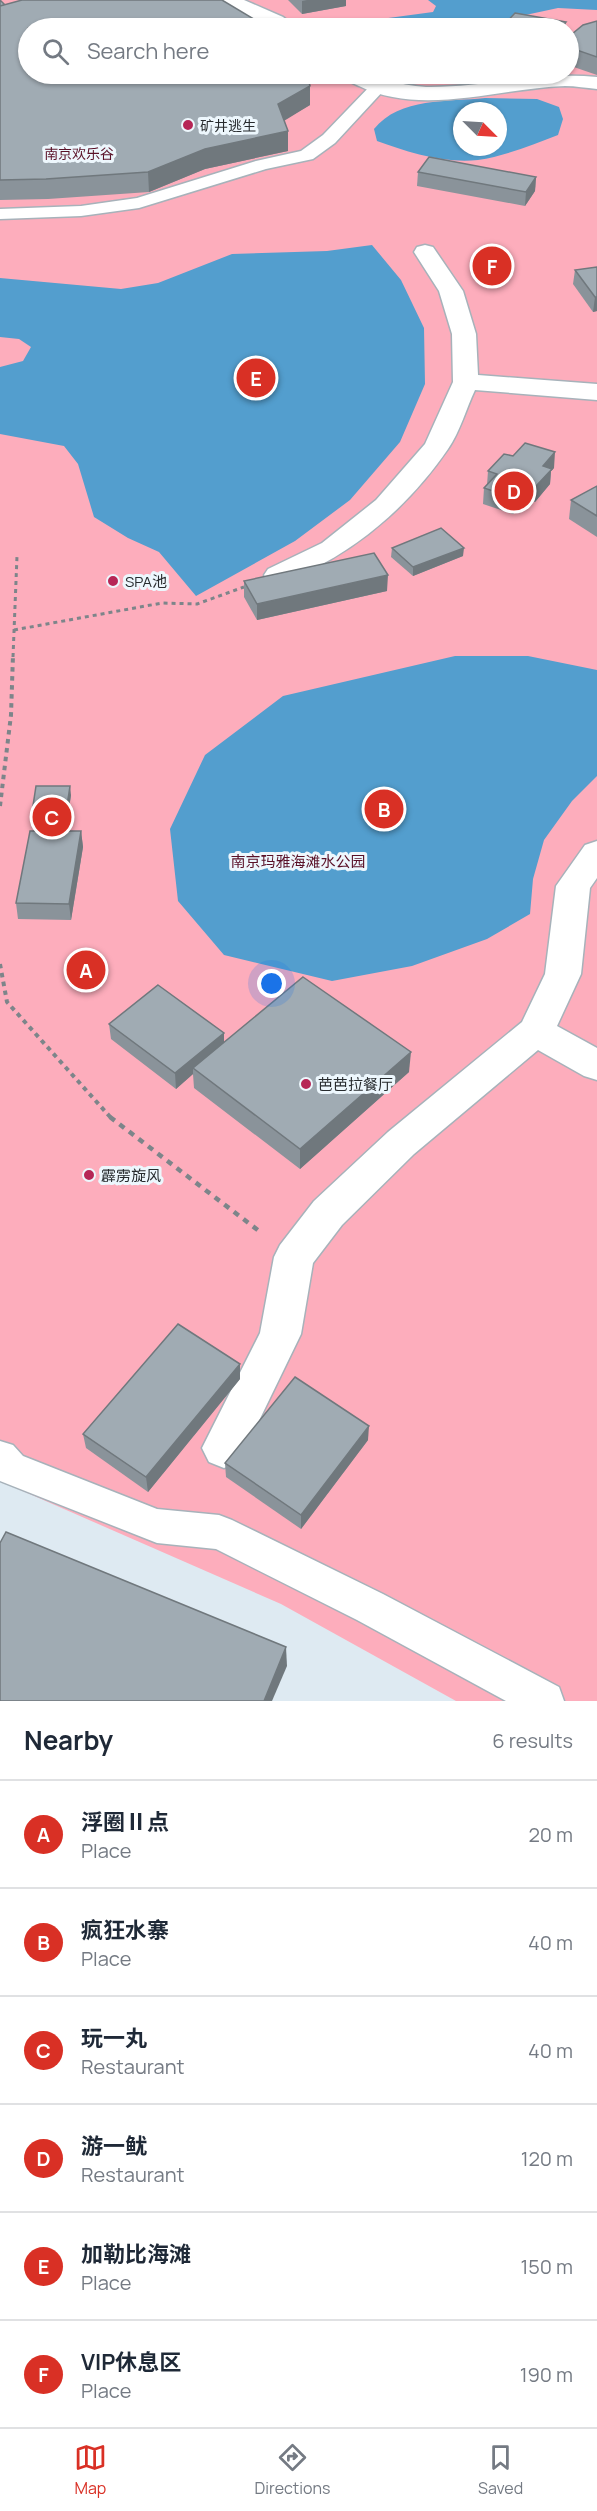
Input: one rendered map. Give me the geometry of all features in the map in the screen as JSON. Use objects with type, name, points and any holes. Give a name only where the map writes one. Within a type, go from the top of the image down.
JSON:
[{"type":"street","points":[[228,0],[269,18]]},
{"type":"street","points":[[579,81],[597,83]]},
{"type":"street","points":[[374,84],[427,91],[477,90],[531,84]]},
{"type":"street","points":[[278,575],[332,549],[386,506],[437,446],[466,382],[464,334],[451,291],[424,252]]},
{"type":"street","points":[[466,382],[597,392]]},
{"type":"street","points":[[224,1448],[280,1334],[294,1257],[328,1213],[401,1143],[536,1031],[563,974],[573,886],[597,853]]},
{"type":"street","points":[[536,1031],[597,1066]]},
{"type":"lane","points":[[0,214],[81,211],[140,203],[262,165],[307,155],[329,139],[379,86]]},
{"type":"lane","points":[[0,1456],[10,1468],[157,1526],[219,1532],[370,1607],[545,1701]]},
{"type":"path","points":[[0,806],[11,715],[17,556]]},
{"type":"path","points":[[14,630],[162,603],[197,604],[278,575]]},
{"type":"path","points":[[0,964],[7,1002],[106,1114],[294,1257]]},
{"type":"green space","name":"南京玛雅海滩水公园","points":[[0,0],[597,0],[597,1701],[456,1701],[281,1604],[0,1481]]},
{"type":"water","points":[[428,0],[597,0],[597,10],[558,8],[512,18],[388,18],[433,12],[436,6]]},
{"type":"water","points":[[485,98],[537,99],[559,107],[563,119],[558,135],[507,153],[507,102],[453,102],[453,156],[496,156],[478,160],[439,159],[377,141],[374,129],[397,111],[440,101]]},
{"type":"water","points":[[372,245],[401,280],[424,328],[425,384],[400,442],[350,500],[295,541],[196,596],[159,552],[128,538],[94,517],[78,464],[64,446],[0,434],[0,367],[23,361],[31,347],[19,339],[0,337],[0,278],[121,289],[158,283],[232,254],[327,251]]},
{"type":"water","points":[[455,656],[528,656],[597,670],[597,776],[572,801],[544,840],[533,879],[530,914],[487,939],[412,966],[332,981],[224,955],[178,901],[170,829],[205,755],[283,696]]},
{"type":"building","points":[[22,0],[222,0],[252,18],[18,18],[18,84],[310,84],[310,86],[278,104],[288,131],[205,149],[148,172],[0,180],[0,6]]},
{"type":"building","points":[[515,13],[543,18],[510,18]]},
{"type":"building","points":[[597,21],[597,57],[579,51],[579,28]]},
{"type":"building","points":[[429,157],[536,177],[526,192],[418,172]]},
{"type":"building","points":[[597,267],[597,297],[595,297],[575,270]]},
{"type":"building","points":[[525,443],[555,452],[543,466],[552,469],[536,486],[527,484],[514,498],[484,488],[497,474],[488,471],[504,454],[513,456]]},
{"type":"building","points":[[597,486],[597,516],[571,500]]},
{"type":"building","points":[[441,528],[464,548],[413,567],[392,548]]},
{"type":"building","points":[[374,553],[388,575],[257,604],[244,581]]},
{"type":"building","points":[[36,786],[70,786],[65,819],[31,819]]},
{"type":"building","points":[[30,831],[81,831],[69,904],[16,903]]},
{"type":"building","points":[[303,977],[411,1052],[300,1149],[193,1068]]},
{"type":"building","points":[[158,985],[224,1033],[175,1073],[109,1024]]},
{"type":"building","points":[[178,1324],[240,1364],[146,1477],[83,1434]]},
{"type":"building","points":[[295,1377],[369,1426],[301,1515],[225,1463]]},
{"type":"building","points":[[6,1532],[286,1647],[264,1701],[0,1701],[0,1543]]},
{"type":"place","name":"矿井逃生","points":[[188,125]]},
{"type":"place","name":"VIP休息区","points":[[492,266]]},
{"type":"place","name":"加勒比海滩","points":[[256,378]]},
{"type":"place","name":"游一鱿","points":[[514,491]]},
{"type":"place","name":"SPA池","points":[[113,581]]},
{"type":"place","name":"疯狂水寨","points":[[384,809]]},
{"type":"place","name":"玩一丸","points":[[52,817]]},
{"type":"place","name":"浮圈Ⅱ点","points":[[86,970]]},
{"type":"place","name":"芭芭拉餐厅","points":[[306,1084]]},
{"type":"place","name":"霹雳旋风","points":[[89,1175]]},
{"type":"park label","name":"南京欢乐谷","points":[[79,153]]}]
